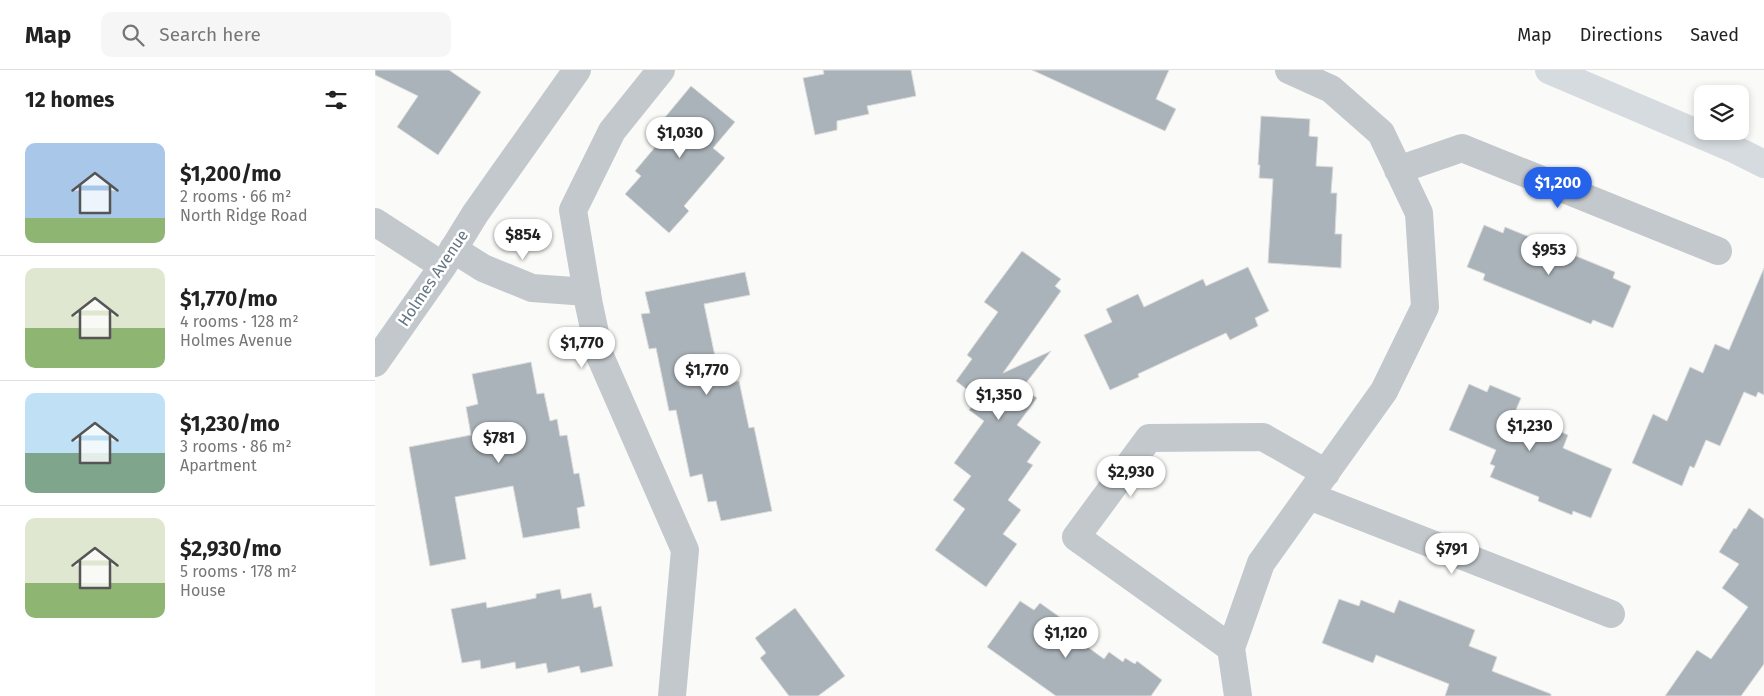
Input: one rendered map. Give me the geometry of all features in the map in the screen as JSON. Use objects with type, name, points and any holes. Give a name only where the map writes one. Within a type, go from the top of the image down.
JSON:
[{"type":"main road","points":[[1549,70],[1732,148],[1764,164]]},
{"type":"street","name":"Holmes Avenue","points":[[375,363],[448,257],[475,214],[577,70]]},
{"type":"street","points":[[661,70],[612,131],[573,210],[600,356],[685,550],[672,696]]},
{"type":"street","points":[[1238,696],[1231,648],[1261,563],[1384,391],[1425,307],[1419,213],[1381,133],[1331,89],[1289,70]]},
{"type":"street","points":[[1399,170],[1462,148],[1718,250]]},
{"type":"street","points":[[375,222],[448,257],[483,268],[532,288],[587,292]]},
{"type":"street","points":[[1231,648],[1076,537],[1149,438],[1263,437],[1326,473]]},
{"type":"street","points":[[1309,496],[1611,614]]},
{"type":"building","points":[[375,70],[449,70],[481,92],[438,155],[397,127],[418,96],[375,75]]},
{"type":"building","points":[[823,70],[911,70],[916,96],[867,106],[869,114],[837,121],[837,130],[815,135],[803,78],[824,74]]},
{"type":"building","points":[[1032,70],[1169,70],[1156,99],[1176,109],[1165,131]]},
{"type":"building","points":[[691,86],[735,122],[713,148],[725,158],[684,206],[689,211],[669,233],[625,194],[641,176],[635,171],[656,146],[647,139]]},
{"type":"building","points":[[1261,116],[1310,119],[1309,136],[1318,137],[1316,166],[1333,167],[1331,193],[1337,193],[1335,234],[1342,234],[1341,268],[1268,263],[1273,179],[1259,178]]},
{"type":"building","points":[[1484,225],[1503,233],[1505,227],[1615,272],[1613,278],[1631,286],[1613,328],[1593,320],[1591,324],[1483,280],[1485,274],[1467,267]]},
{"type":"building","points":[[1022,251],[1061,279],[1055,286],[1061,291],[1003,373],[1051,351],[1022,388],[1037,398],[1017,425],[1041,442],[1027,462],[1033,465],[1008,500],[1021,510],[1003,534],[1017,544],[986,587],[935,550],[965,509],[953,500],[971,476],[954,463],[984,421],[969,410],[978,398],[956,381],[972,359],[967,355],[998,312],[984,302]]},
{"type":"building","points":[[1248,267],[1269,311],[1255,318],[1258,326],[1230,340],[1226,333],[1138,374],[1139,377],[1110,390],[1084,335],[1112,322],[1106,309],[1138,294],[1144,307],[1203,279],[1206,286]]},
{"type":"building","points":[[1764,268],[1764,395],[1758,392],[1756,397],[1744,392],[1720,446],[1706,440],[1694,468],[1690,466],[1682,486],[1632,463],[1653,414],[1667,421],[1690,367],[1703,373],[1715,344],[1729,350]]},
{"type":"building","points":[[745,272],[750,295],[704,304],[721,385],[739,381],[749,428],[754,427],[772,511],[721,521],[716,501],[708,502],[702,474],[690,477],[676,410],[669,411],[656,348],[649,349],[641,314],[650,313],[645,292]]},
{"type":"building","points":[[531,362],[537,394],[544,393],[550,421],[557,419],[560,436],[567,435],[574,474],[579,473],[585,506],[577,508],[580,528],[523,538],[513,486],[455,497],[466,559],[430,566],[409,447],[471,435],[466,407],[478,404],[472,374]]},
{"type":"building","points":[[1469,384],[1487,392],[1490,385],[1521,398],[1515,412],[1568,435],[1563,448],[1612,469],[1591,518],[1573,511],[1572,515],[1538,501],[1539,497],[1490,477],[1495,466],[1490,464],[1496,450],[1449,430]]},
{"type":"building","points":[[1749,508],[1764,519],[1764,664],[1741,696],[1665,696],[1697,650],[1711,659],[1748,607],[1722,588],[1739,564],[1719,552]]},
{"type":"building","points":[[560,589],[562,599],[591,593],[594,608],[601,606],[613,666],[581,673],[579,666],[548,673],[546,663],[516,669],[515,662],[481,669],[480,660],[462,663],[451,609],[486,602],[487,608],[536,598],[536,594]]},
{"type":"building","points":[[1339,599],[1359,606],[1361,600],[1394,613],[1399,600],[1475,630],[1469,646],[1497,657],[1492,671],[1551,694],[1551,696],[1445,696],[1449,684],[1376,655],[1373,663],[1322,643]]},
{"type":"building","points":[[1020,601],[1034,610],[1040,603],[1061,618],[1059,626],[1104,659],[1109,652],[1123,662],[1125,658],[1135,664],[1137,661],[1162,680],[1151,696],[1056,696],[987,647]]},
{"type":"building","points":[[795,608],[845,676],[818,696],[789,696],[760,658],[766,653],[755,638]]}]
